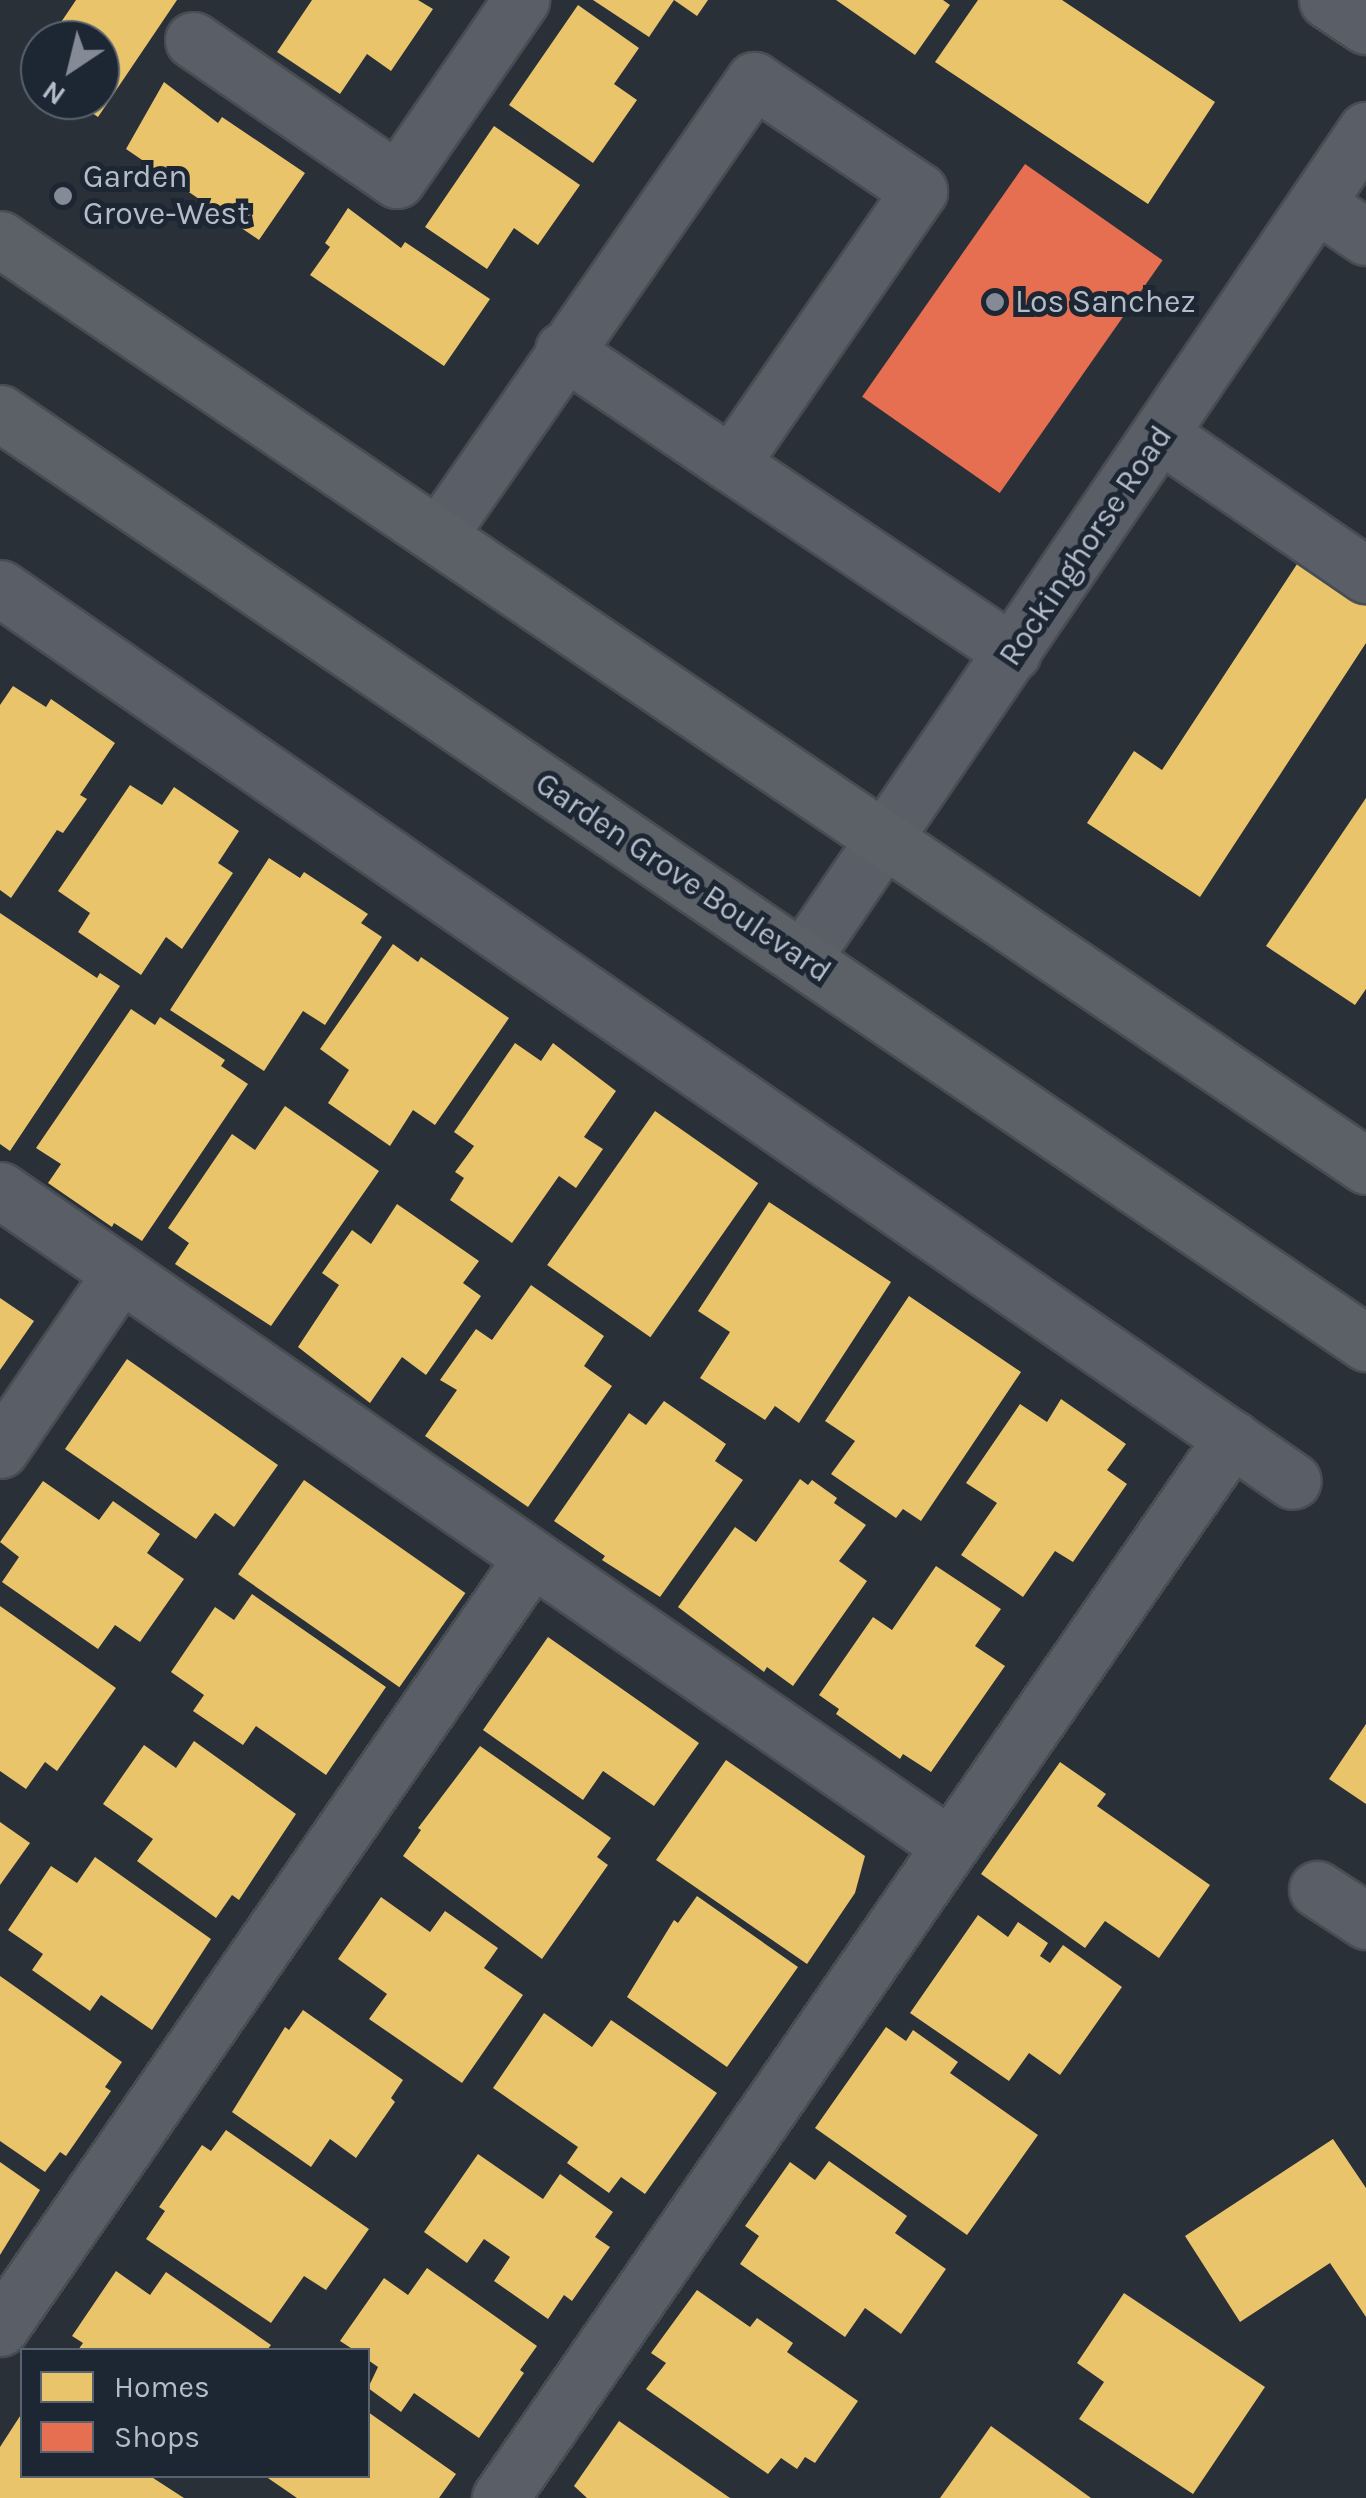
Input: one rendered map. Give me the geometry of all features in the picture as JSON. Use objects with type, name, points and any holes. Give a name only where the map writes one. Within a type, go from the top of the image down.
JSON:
[{"type":"main road","points":[[0,239],[1366,1166]]},
{"type":"main road","name":"Garden Grove Boulevard","points":[[0,413],[1366,1343]]},
{"type":"street","points":[[193,40],[397,180],[521,0]]},
{"type":"street","points":[[1327,0],[1366,26]]},
{"type":"street","points":[[438,536],[563,350],[754,80],[919,191],[731,464]]},
{"type":"street","name":"Rockinghorse Road","points":[[802,959],[1366,130]]},
{"type":"street","points":[[1317,204],[1366,237]]},
{"type":"street","points":[[563,350],[1013,653]]},
{"type":"street","points":[[1160,434],[1366,575]]},
{"type":"street","points":[[0,588],[1293,1481]]},
{"type":"street","points":[[0,1190],[950,1846]]},
{"type":"street","points":[[0,1450],[120,1274]]},
{"type":"street","points":[[500,2498],[1232,1438]]},
{"type":"street","points":[[0,2328],[532,1558]]},
{"type":"street","points":[[1317,1889],[1366,1921]]},
{"type":"building: Homes","points":[[76,0],[177,0],[120,84],[120,20],[62,20]]},
{"type":"building: Homes","points":[[312,0],[418,0],[433,9],[391,71],[367,54],[340,94],[277,52]]},
{"type":"building: Homes","points":[[593,0],[674,0],[649,37]]},
{"type":"building: Homes","points":[[674,0],[708,0],[697,16]]},
{"type":"building: Homes","points":[[836,0],[943,0],[950,5],[915,55]]},
{"type":"building: Homes","points":[[978,0],[1062,0],[1215,102],[1148,204],[935,62]]},
{"type":"building: Homes","points":[[578,5],[639,48],[614,84],[637,100],[593,163],[509,105]]},
{"type":"building: Homes","points":[[164,82],[218,123],[222,117],[305,173],[259,240],[126,149]]},
{"type":"building: Homes","points":[[494,126],[580,185],[538,245],[514,228],[487,269],[425,227]]},
{"type":"building: Homes","points":[[348,208],[401,248],[405,242],[490,299],[444,366],[310,275],[330,247],[325,243]]},
{"type":"building: Homes","points":[[1301,558],[1366,600],[1366,643],[1200,897],[1087,823],[1134,751],[1162,770]]},
{"type":"building: Homes","points":[[13,686],[46,707],[51,699],[115,743],[80,795],[87,799],[63,833],[57,830],[11,898],[0,890],[0,705]]},
{"type":"building: Homes","points":[[130,785],[162,805],[174,787],[239,831],[218,863],[233,873],[182,949],[166,937],[141,975],[78,932],[90,913],[58,891]]},
{"type":"building: Homes","points":[[1366,798],[1366,989],[1355,1005],[1266,946]]},
{"type":"building: Homes","points":[[269,858],[300,878],[304,872],[368,914],[361,923],[382,937],[325,1025],[303,1011],[264,1071],[170,1010]]},
{"type":"building: Homes","points":[[0,913],[97,978],[100,973],[120,986],[10,1151],[0,1144]]},
{"type":"building: Homes","points":[[393,944],[418,962],[421,957],[509,1018],[435,1125],[413,1110],[390,1146],[328,1103],[349,1070],[320,1049]]},
{"type":"building: Homes","points":[[131,1009],[155,1025],[160,1017],[225,1060],[221,1066],[248,1084],[142,1241],[114,1223],[112,1227],[48,1183],[61,1164],[36,1148]]},
{"type":"building: Homes","points":[[515,1043],[541,1061],[553,1043],[616,1091],[584,1137],[603,1149],[576,1188],[559,1176],[512,1243],[450,1200],[464,1178],[455,1172],[474,1146],[454,1132]]},
{"type":"building: Homes","points":[[285,1106],[379,1171],[271,1326],[175,1264],[189,1243],[168,1228],[232,1134],[255,1150]]},
{"type":"building: Homes","points":[[655,1111],[758,1183],[650,1337],[547,1265]]},
{"type":"building: Homes","points":[[769,1202],[891,1282],[799,1423],[775,1406],[765,1420],[700,1378],[730,1332],[698,1311]]},
{"type":"building: Homes","points":[[397,1204],[479,1261],[463,1283],[481,1296],[426,1375],[402,1357],[370,1403],[298,1347],[339,1285],[322,1273],[352,1230],[371,1244]]},
{"type":"building: Homes","points":[[531,1285],[604,1336],[584,1366],[612,1386],[528,1507],[425,1436],[457,1390],[440,1380],[476,1329],[492,1340]]},
{"type":"building: Homes","points":[[909,1296],[1021,1372],[921,1521],[903,1509],[896,1518],[831,1474],[855,1441],[825,1421]]},
{"type":"building: Homes","points":[[0,1298],[34,1321],[0,1370]]},
{"type":"building: Homes","points":[[127,1359],[278,1465],[234,1527],[215,1513],[196,1539],[65,1449]]},
{"type":"building: Homes","points":[[1061,1399],[1126,1444],[1107,1470],[1127,1484],[1073,1562],[1055,1551],[1023,1597],[961,1555],[997,1503],[966,1483],[1020,1404],[1047,1422]]},
{"type":"building: Homes","points":[[664,1401],[726,1444],[715,1461],[743,1480],[660,1597],[602,1560],[605,1556],[554,1521],[629,1413],[646,1425]]},
{"type":"building: Homes","points":[[800,1479],[808,1485],[812,1480],[837,1498],[834,1503],[866,1525],[839,1561],[867,1581],[793,1686],[767,1667],[764,1672],[678,1607],[735,1527],[756,1542]]},
{"type":"building: Homes","points":[[304,1480],[465,1593],[399,1687],[238,1574]]},
{"type":"building: Homes","points":[[43,1481],[99,1520],[113,1501],[160,1534],[147,1553],[184,1579],[140,1642],[115,1625],[98,1649],[2,1582],[19,1557],[0,1542]]},
{"type":"building: Homes","points":[[936,1566],[1001,1609],[975,1646],[1005,1666],[931,1772],[903,1754],[900,1759],[836,1714],[839,1709],[819,1695],[873,1617],[892,1630]]},
{"type":"building: Homes","points":[[252,1594],[386,1687],[326,1775],[256,1726],[243,1745],[193,1711],[204,1695],[171,1672],[215,1607],[234,1620]]},
{"type":"building: Homes","points":[[0,1606],[116,1688],[57,1771],[45,1762],[26,1789],[0,1771]]},
{"type":"building: Homes","points":[[548,1637],[699,1743],[654,1806],[603,1771],[583,1800],[483,1730]]},
{"type":"building: Homes","points":[[1366,1724],[1366,1804],[1329,1779]]},
{"type":"building: Homes","points":[[194,1741],[296,1814],[239,1900],[232,1895],[216,1918],[137,1861],[153,1839],[103,1804],[144,1745],[176,1768]]},
{"type":"building: Homes","points":[[480,1746],[611,1838],[597,1857],[608,1865],[542,1959],[403,1856],[421,1830],[418,1828]]},
{"type":"building: Homes","points":[[726,1760],[865,1856],[855,1893],[807,1964],[656,1860]]},
{"type":"building: Homes","points":[[1060,1762],[1106,1794],[1097,1806],[1210,1885],[1159,1958],[1105,1921],[1085,1948],[981,1874]]},
{"type":"building: Homes","points":[[0,1822],[30,1843],[0,1885]]},
{"type":"building: Homes","points":[[95,1857],[211,1939],[152,2030],[101,1995],[90,2011],[32,1970],[43,1954],[8,1930],[51,1866],[77,1883]]},
{"type":"building: Homes","points":[[697,1896],[798,1967],[727,2067],[627,1997],[674,1920],[678,1923]]},
{"type":"building: Homes","points":[[381,1897],[430,1932],[445,1911],[498,1948],[484,1968],[523,1995],[462,2083],[369,2019],[387,1994],[338,1959]]},
{"type":"building: Homes","points":[[978,1915],[1008,1937],[1018,1922],[1048,1943],[1040,1956],[1050,1963],[1063,1945],[1122,1987],[1060,2075],[1029,2053],[1009,2081],[910,2013]]},
{"type":"building: Homes","points":[[0,1976],[122,2062],[105,2087],[111,2091],[66,2156],[60,2152],[45,2172],[0,2141]]},
{"type":"building: Homes","points":[[303,2010],[403,2080],[391,2098],[395,2102],[356,2158],[330,2139],[311,2167],[232,2112],[285,2027],[289,2030]]},
{"type":"building: Homes","points":[[544,2013],[592,2047],[611,2020],[717,2093],[645,2194],[621,2177],[609,2193],[567,2163],[578,2147],[493,2088]]},
{"type":"building: Homes","points":[[886,2027],[906,2041],[913,2030],[958,2062],[950,2073],[1038,2135],[967,2235],[815,2128]]},
{"type":"building: Homes","points":[[226,2130],[369,2229],[326,2290],[304,2276],[271,2323],[146,2239],[165,2211],[159,2207],[202,2145],[211,2151]]},
{"type":"building: Homes","points":[[1333,2139],[1366,2188],[1366,2317],[1330,2263],[1240,2322],[1185,2236]]},
{"type":"building: Homes","points":[[478,2154],[543,2199],[560,2174],[613,2212],[595,2237],[610,2247],[572,2301],[564,2295],[548,2319],[494,2281],[510,2257],[484,2239],[467,2263],[424,2232]]},
{"type":"building: Homes","points":[[829,2161],[907,2216],[895,2233],[946,2269],[901,2334],[865,2308],[845,2337],[740,2264],[759,2236],[745,2226],[790,2162],[815,2180]]},
{"type":"building: Homes","points":[[0,2162],[40,2190],[0,2255]]},
{"type":"building: Homes","points":[[427,2268],[537,2346],[520,2370],[524,2373],[479,2438],[414,2393],[401,2412],[370,2389],[378,2367],[370,2361],[370,2348],[351,2348],[340,2341],[384,2278],[408,2295]]},
{"type":"building: Homes","points":[[116,2271],[150,2295],[166,2272],[271,2345],[79,2348],[83,2343],[72,2336]]},
{"type":"building: Homes","points":[[697,2290],[750,2327],[757,2318],[793,2343],[787,2352],[858,2401],[815,2463],[805,2457],[797,2469],[781,2458],[768,2474],[646,2389],[666,2363],[651,2353]]},
{"type":"building: Homes","points":[[1124,2293],[1265,2387],[1193,2494],[1079,2419],[1104,2382],[1077,2363]]},
{"type":"building: Homes","points":[[370,2413],[456,2474],[439,2498],[297,2498],[268,2478],[370,2478]]},
{"type":"building: Homes","points":[[20,2416],[20,2478],[153,2478],[184,2498],[0,2498],[0,2447]]},
{"type":"building: Homes","points":[[619,2421],[730,2498],[587,2498],[574,2486]]},
{"type":"building: Homes","points":[[991,2426],[1091,2498],[940,2498]]},
{"type":"building: Shops","points":[[1025,164],[1163,260],[1000,493],[862,397]]},
{"type":"place","name":"Garden Grove-West","points":[[63,196]]},
{"type":"place","name":"Los Sanchez","points":[[995,302]]}]
